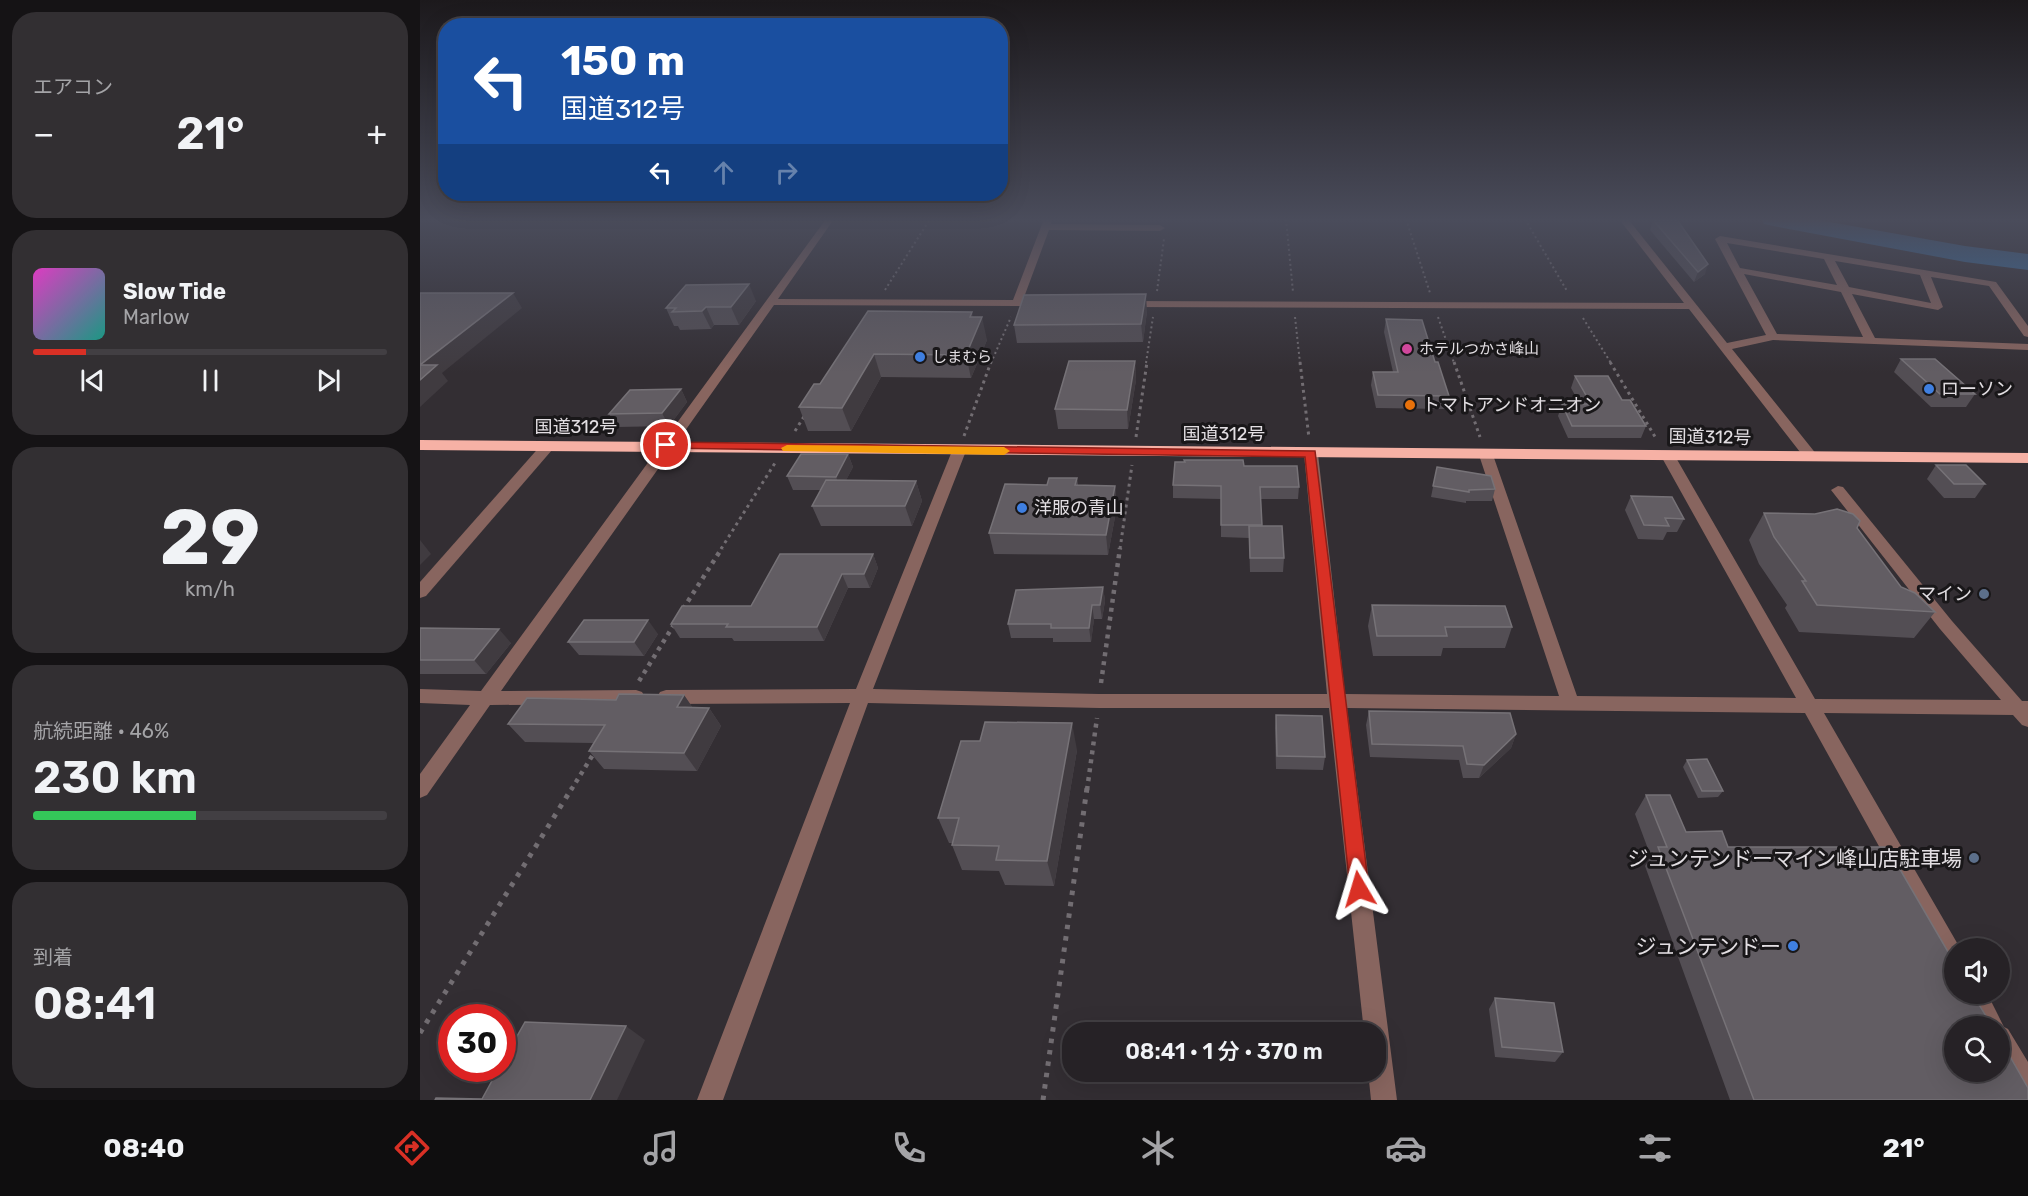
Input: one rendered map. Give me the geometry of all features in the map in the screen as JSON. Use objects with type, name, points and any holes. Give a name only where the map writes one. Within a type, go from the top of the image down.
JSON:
[{"type":"highway","name":"国道312号","points":[[423,448],[666,445],[1134,453],[2028,458]]},
{"type":"street","points":[[420,789],[792,270]]},
{"type":"street","points":[[1017,303],[1029,270]]},
{"type":"street","points":[[1663,270],[1812,458]]},
{"type":"street","points":[[1737,270],[1773,337]]},
{"type":"street","points":[[1739,270],[1938,307],[1923,273]]},
{"type":"street","points":[[1835,270],[1871,341]]},
{"type":"street","points":[[1907,270],[1992,284],[2028,334]]},
{"type":"street","points":[[769,302],[1047,303]]},
{"type":"street","points":[[1112,303],[1690,306]]},
{"type":"street","points":[[1724,347],[1773,337],[2028,346]]},
{"type":"street","points":[[420,592],[548,447]]},
{"type":"street","points":[[710,1100],[862,696],[959,451]]},
{"type":"street","points":[[1311,454],[1337,701],[1384,1100]]},
{"type":"street","points":[[1486,455],[1571,704]]},
{"type":"street","points":[[1668,456],[1944,942]]},
{"type":"street","points":[[1838,490],[1946,625],[2025,712]]},
{"type":"street","points":[[420,696],[485,698],[862,696],[1099,701],[1809,706],[2025,712]]},
{"type":"street","points":[[2010,1054],[2028,1086]]},
{"type":"path","points":[[877,303],[898,270]]},
{"type":"path","points":[[1042,1100],[1158,270]]},
{"type":"path","points":[[1291,270],[1311,454]]},
{"type":"path","points":[[1422,270],[1486,455]]},
{"type":"path","points":[[1555,270],[1668,456]]},
{"type":"path","points":[[959,451],[983,381],[1017,303]]},
{"type":"path","points":[[628,697],[809,410]]},
{"type":"path","points":[[420,1033],[597,748]]},
{"type":"building","points":[[749,284],[731,307],[706,307],[702,311],[672,312],[676,308],[666,308],[686,285]]},
{"type":"building","points":[[420,293],[513,293],[420,365]]},
{"type":"building","points":[[1146,294],[1141,324],[1014,325],[1024,295]]},
{"type":"building","points":[[868,311],[972,312],[970,317],[982,317],[966,355],[874,354],[842,408],[799,407],[814,384],[820,384]]},
{"type":"building","points":[[1386,319],[1422,320],[1435,362],[1438,362],[1449,396],[1378,395],[1373,372],[1398,372]]},
{"type":"building","points":[[1901,359],[1935,359],[1975,394],[1940,394]]},
{"type":"building","points":[[1069,361],[1135,361],[1127,410],[1055,409]]},
{"type":"building","points":[[420,365],[437,365],[420,380]]},
{"type":"building","points":[[1575,376],[1608,376],[1622,400],[1630,400],[1646,426],[1572,426],[1562,404],[1591,404]]},
{"type":"building","points":[[681,389],[662,413],[609,414],[630,390]]},
{"type":"building","points":[[801,454],[848,454],[836,477],[787,476]]},
{"type":"building","points":[[1184,460],[1243,460],[1244,466],[1297,466],[1299,487],[1260,487],[1262,525],[1221,525],[1221,486],[1173,485],[1175,462],[1185,462]]},
{"type":"building","points":[[1936,465],[1966,465],[1985,484],[1954,484]]},
{"type":"building","points":[[1437,467],[1491,476],[1495,489],[1469,490],[1469,492],[1433,486]]},
{"type":"building","points":[[1049,478],[1077,478],[1075,485],[1115,486],[1106,535],[989,533],[1005,484],[1047,485]]},
{"type":"building","points":[[826,480],[916,481],[905,506],[812,506]]},
{"type":"building","points":[[1631,496],[1672,497],[1684,519],[1665,518],[1669,526],[1644,525]]},
{"type":"building","points":[[1837,509],[1853,514],[1860,521],[1857,528],[1901,587],[1915,593],[1935,612],[1817,605],[1802,581],[1806,581],[1774,537],[1764,513],[1815,514]]},
{"type":"building","points":[[1249,526],[1282,526],[1284,558],[1250,558]]},
{"type":"building","points":[[780,554],[873,554],[864,574],[842,574],[817,627],[726,627],[728,624],[671,624],[682,606],[751,606]]},
{"type":"building","points":[[1103,587],[1100,605],[1092,605],[1089,628],[1051,628],[1051,624],[1008,624],[1016,590]]},
{"type":"building","points":[[1372,605],[1505,606],[1512,627],[1445,627],[1447,636],[1377,636]]},
{"type":"building","points":[[584,620],[648,620],[634,642],[568,642]]},
{"type":"building","points":[[420,628],[499,629],[474,660],[420,660]]},
{"type":"building","points":[[619,694],[684,695],[677,707],[709,708],[684,753],[589,751],[605,725],[508,724],[527,698],[616,700]]},
{"type":"building","points":[[1369,711],[1510,713],[1516,734],[1484,765],[1467,764],[1463,746],[1372,744]]},
{"type":"building","points":[[1276,715],[1322,716],[1325,757],[1277,756]]},
{"type":"building","points":[[985,722],[1072,723],[1047,861],[996,860],[999,846],[952,845],[959,818],[938,818],[961,741],[980,741]]},
{"type":"building","points":[[1707,759],[1723,791],[1702,791],[1687,760]]},
{"type":"building","name":"ジュンテンドー","points":[[1646,795],[1670,795],[1686,832],[1722,831],[1728,847],[1887,847],[1944,945],[1944,1004],[1979,1004],[1986,1016],[1944,1016],[1944,1082],[2010,1082],[2010,1056],[2028,1088],[2028,1100],[1754,1100],[1658,847],[1667,847]]},
{"type":"building","points":[[1495,998],[1554,1003],[1563,1052],[1502,1047]]},
{"type":"building","points":[[525,1022],[626,1026],[590,1100],[435,1100],[436,1098],[482,1099],[491,1082],[516,1082],[516,1038]]},
{"type":"slow traffic","points":[[787,448],[1004,451]]},
{"type":"place","name":"ホテルつかさ峰山","points":[[1407,349]]},
{"type":"place","name":"しまむら","points":[[920,357]]},
{"type":"place","name":"ローソン","points":[[1929,389]]},
{"type":"place","name":"トマトアンドオニオン","points":[[1410,405]]},
{"type":"place","name":"洋服の青山","points":[[1022,508]]},
{"type":"place","name":"マイン","points":[[1984,594]]},
{"type":"place","name":"ジュンテンドーマイン峰山店駐車場","points":[[1974,858]]},
{"type":"place","name":"ジュンテンドー","points":[[1793,946]]},
{"type":"route","points":[[666,445],[1311,454],[1359,889]]}]
